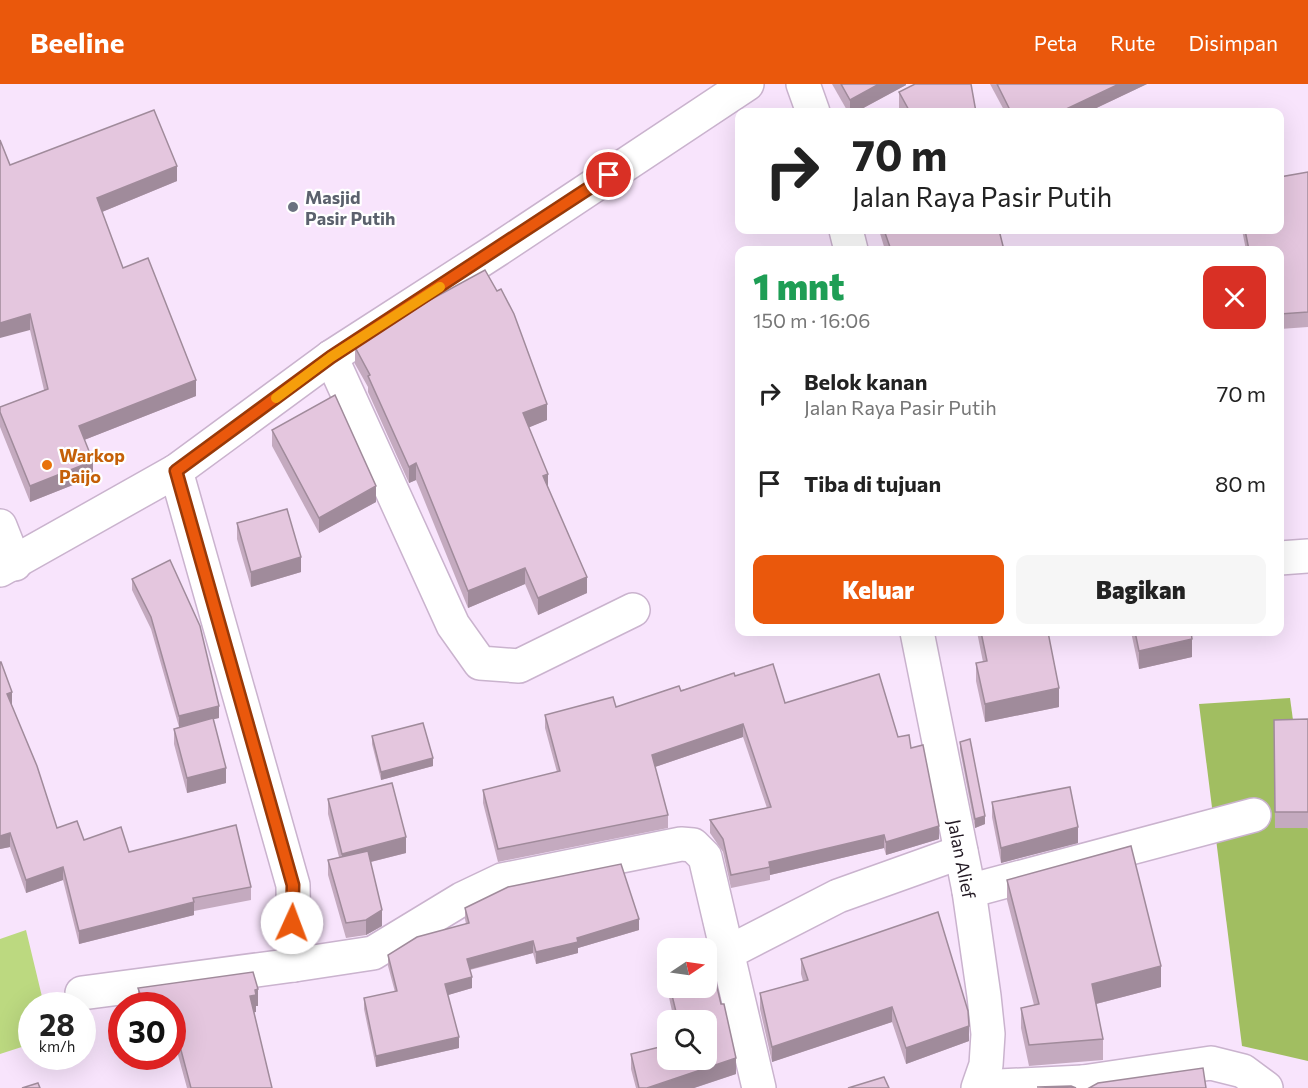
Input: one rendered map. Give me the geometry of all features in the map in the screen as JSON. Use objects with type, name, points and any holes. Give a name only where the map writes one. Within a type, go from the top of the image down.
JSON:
[{"type":"street","points":[[803,84],[812,108]]},
{"type":"street","points":[[0,526],[7,567],[176,471],[331,357],[497,250],[742,85]]},
{"type":"street","points":[[331,357],[453,625],[480,663],[519,666],[633,610]]},
{"type":"street","points":[[176,471],[293,885],[294,965]]},
{"type":"street","points":[[1284,558],[1308,556]]},
{"type":"street","name":"Jalan Alief","points":[[919,636],[969,891],[988,1034],[986,1065],[978,1087]]},
{"type":"street","points":[[969,891],[1254,815]]},
{"type":"street","points":[[90,992],[373,953],[462,899],[502,880],[681,844],[693,845],[705,856],[759,1088]]},
{"type":"street","points":[[727,953],[838,896],[961,852]]},
{"type":"street","points":[[978,1087],[1083,1085],[1211,1063],[1243,1071],[1266,1088]]},
{"type":"green space","points":[[1290,698],[1308,830],[1308,1061],[1242,1046],[1199,704]]},
{"type":"green space","points":[[26,930],[41,992],[18,992],[18,1048],[0,1054],[0,939]]},
{"type":"building","points":[[841,84],[879,84],[850,100]]},
{"type":"building","points":[[915,84],[971,84],[975,108],[908,108],[899,92]]},
{"type":"building","points":[[997,84],[1119,84],[1068,108],[1009,108]]},
{"type":"building","points":[[154,110],[177,166],[97,198],[123,268],[148,258],[196,380],[79,426],[93,461],[30,486],[0,407],[48,389],[30,314],[0,323],[0,140],[10,165]]},
{"type":"building","points":[[1308,172],[1308,312],[1284,314],[1284,246],[1248,246],[1246,234],[1284,234],[1284,176]]},
{"type":"building","points":[[885,234],[1000,234],[1003,246],[890,246]]},
{"type":"building","points":[[485,270],[497,291],[501,289],[514,314],[547,404],[523,413],[548,474],[543,476],[587,577],[538,598],[525,568],[468,591],[416,463],[409,467],[368,376],[370,375],[355,347],[419,306]]},
{"type":"building","points":[[335,395],[376,486],[319,518],[272,430]]},
{"type":"building","points":[[287,509],[301,557],[251,572],[237,523]]},
{"type":"building","points":[[170,560],[200,626],[219,706],[179,716],[151,617],[132,579]]},
{"type":"building","points":[[982,636],[1049,636],[1059,688],[985,704],[976,663],[987,661]]},
{"type":"building","points":[[1136,636],[1192,636],[1192,639],[1139,651]]},
{"type":"building","points":[[0,662],[12,692],[7,694],[37,766],[57,828],[77,821],[84,840],[121,827],[129,852],[236,825],[251,887],[193,898],[194,902],[79,931],[63,867],[26,880],[10,833],[0,836]]},
{"type":"building","points":[[773,664],[785,703],[879,674],[898,737],[909,735],[911,748],[923,745],[939,826],[886,842],[884,835],[769,862],[770,867],[731,875],[723,839],[710,820],[771,807],[743,724],[652,755],[668,815],[498,849],[483,790],[560,771],[545,715],[613,697],[616,707],[679,686],[681,691],[734,673],[735,676]]},
{"type":"building","points":[[213,718],[226,768],[187,778],[174,729]]},
{"type":"building","points":[[1308,719],[1308,812],[1275,812],[1274,720]]},
{"type":"building","points":[[423,723],[433,758],[381,772],[372,736]]},
{"type":"building","points":[[970,739],[985,816],[975,819],[960,742]]},
{"type":"building","points":[[392,783],[406,837],[342,854],[328,799]]},
{"type":"building","points":[[1070,787],[1078,827],[1001,848],[992,802]]},
{"type":"building","points":[[1131,846],[1161,966],[1092,984],[1103,1039],[1029,1045],[1021,1008],[1039,1004],[1007,880]]},
{"type":"building","points":[[368,851],[382,910],[366,920],[346,923],[328,860]]},
{"type":"building","points":[[621,864],[639,919],[577,938],[578,942],[536,952],[533,941],[467,959],[472,977],[445,984],[459,1037],[376,1056],[364,998],[397,991],[388,955],[417,937],[469,923],[465,908],[508,887]]},
{"type":"building","points":[[938,912],[968,1011],[969,1026],[906,1048],[892,1007],[772,1047],[760,993],[808,980],[801,959]]},
{"type":"building","points":[[253,972],[258,989],[255,990],[256,995],[250,996],[272,1088],[191,1088],[186,1069],[186,992],[139,992],[138,988]]},
{"type":"building","points":[[717,987],[721,1004],[724,1004],[736,1058],[717,1064],[717,1010],[676,1010],[673,998],[717,998]]},
{"type":"building","points":[[657,1048],[657,1070],[700,1070],[647,1088],[639,1088],[631,1054]]},
{"type":"building","points":[[1203,1068],[1206,1088],[1089,1088],[1098,1083]]},
{"type":"building","points":[[884,1077],[889,1088],[848,1088]]},
{"type":"building","points":[[38,1083],[40,1088],[22,1088]]},
{"type":"building","points":[[1071,1086],[1076,1088],[1037,1087]]},
{"type":"slow traffic","points":[[276,398],[331,357],[440,287]]},
{"type":"place","name":"Masjid Pasir Putih","points":[[293,207]]},
{"type":"place","name":"Warkop Paijo","points":[[47,465]]},
{"type":"route","points":[[292,923],[293,885],[176,471],[331,357],[609,175]]}]
